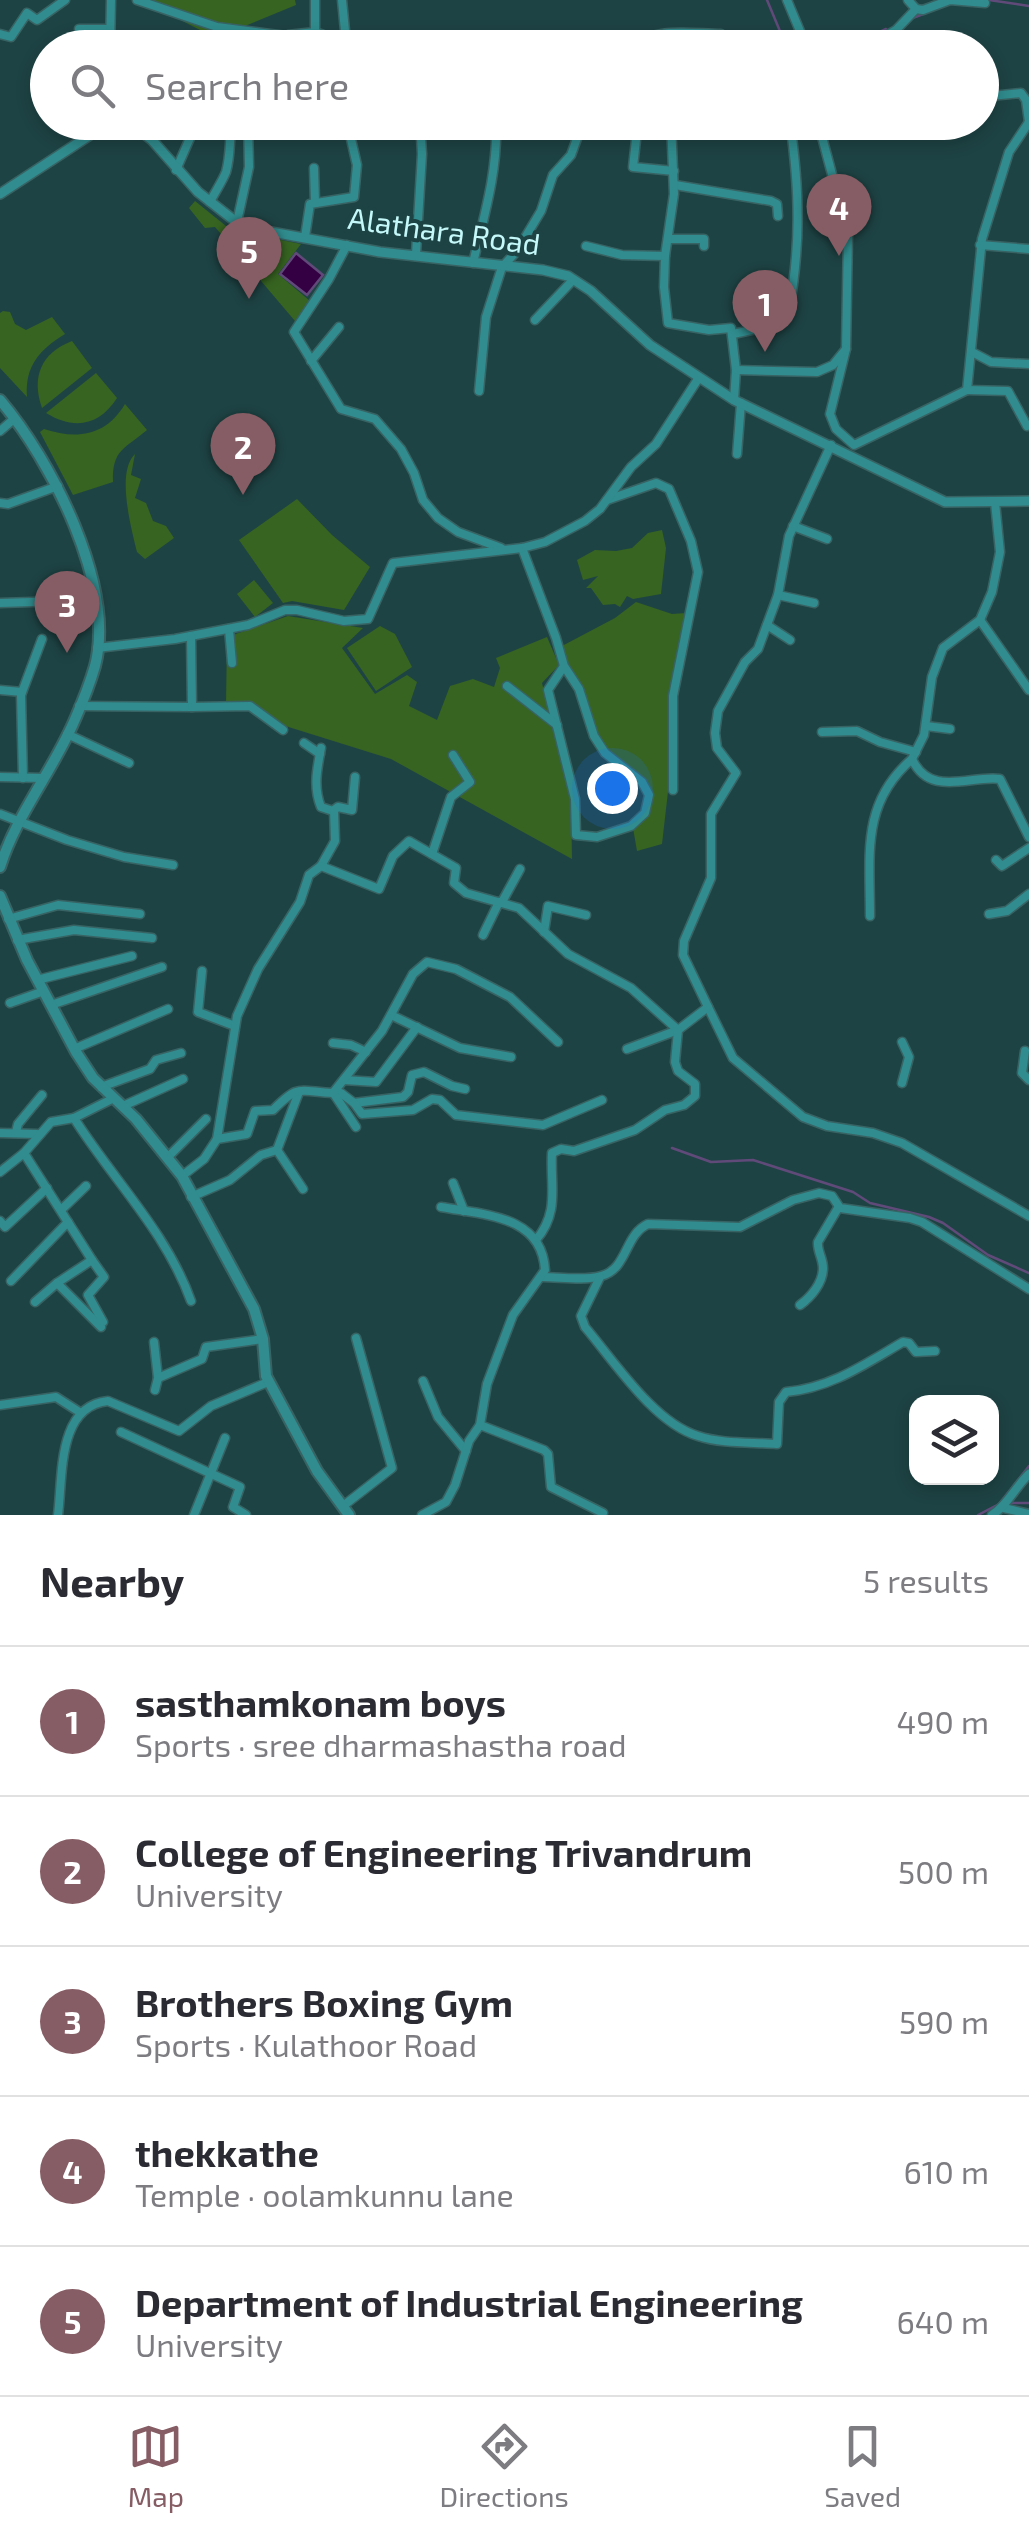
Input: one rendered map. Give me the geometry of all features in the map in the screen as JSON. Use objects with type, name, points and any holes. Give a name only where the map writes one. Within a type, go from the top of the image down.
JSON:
[{"type":"main road","points":[[0,400],[58,486],[83,548],[96,600],[97,648],[96,665],[67,734],[0,866]]},
{"type":"main road","points":[[0,896],[17,940],[74,1049],[101,1088],[119,1102],[182,1176],[254,1309],[268,1382],[317,1470],[346,1511]]},
{"type":"street","points":[[0,34],[11,37],[27,13],[38,20],[65,0]]},
{"type":"street","points":[[80,29],[110,29],[111,0]]},
{"type":"street","points":[[137,0],[218,27],[241,30]]},
{"type":"street","points":[[315,0],[315,30]]},
{"type":"street","points":[[342,0],[345,30]]},
{"type":"street","points":[[787,0],[800,30]]},
{"type":"street","points":[[908,0],[916,9],[923,10],[950,0],[985,3]]},
{"type":"street","points":[[896,30],[916,9]]},
{"type":"street","points":[[967,390],[980,246],[1009,152],[1029,122],[1026,100],[1021,94],[999,96]]},
{"type":"street","points":[[0,194],[79,140]]},
{"type":"street","name":"Alathara Road","points":[[152,140],[176,170],[237,222],[380,252],[543,270],[572,280],[591,291],[650,346],[698,379],[945,502],[1029,501]]},
{"type":"street","points":[[176,170],[189,140]]},
{"type":"street","points":[[210,202],[226,166],[230,150],[227,140]]},
{"type":"street","points":[[237,222],[248,173],[248,140]]},
{"type":"street","points":[[305,237],[308,209],[316,202],[334,203],[354,197],[358,165],[351,140]]},
{"type":"street","points":[[416,254],[421,140]]},
{"type":"street","points":[[473,262],[486,215],[496,140]]},
{"type":"street","points":[[478,391],[486,318],[502,267],[517,251],[541,210],[553,175],[571,155],[576,140]]},
{"type":"street","points":[[636,140],[634,166],[674,170]]},
{"type":"street","points":[[672,140],[674,186],[664,287],[668,323],[709,330],[731,328],[738,401],[737,454]]},
{"type":"street","points":[[733,334],[775,325],[788,316],[799,246],[799,184],[793,140]]},
{"type":"street","points":[[823,140],[848,234],[846,348],[830,414],[836,429],[851,443],[864,442],[904,418],[967,390],[1008,391],[1027,426]]},
{"type":"street","points":[[226,166],[248,173]]},
{"type":"street","points":[[314,168],[316,202]]},
{"type":"street","points":[[674,186],[771,200],[778,204],[778,216]]},
{"type":"street","points":[[668,239],[704,239],[704,246]]},
{"type":"street","points":[[347,244],[330,279],[294,332],[341,410],[375,419],[401,449],[424,500],[438,518],[458,532],[505,550]]},
{"type":"street","points":[[586,246],[622,255],[666,256]]},
{"type":"street","points":[[980,246],[1029,249]]},
{"type":"street","points":[[535,320],[572,280]]},
{"type":"street","points":[[311,361],[339,326]]},
{"type":"street","points":[[736,370],[816,372],[833,365],[846,348]]},
{"type":"street","points":[[972,352],[990,362],[1029,364]]},
{"type":"street","points":[[97,648],[256,624],[285,610],[344,621],[368,618],[393,563],[544,542],[585,521],[607,500],[620,480],[656,444],[698,379]]},
{"type":"street","points":[[0,431],[15,418]]},
{"type":"street","points":[[831,444],[784,551],[778,595],[758,649],[745,662],[718,711],[716,748],[736,774],[711,814],[711,878],[684,940],[683,955],[733,1058],[804,1117],[827,1126],[902,1142],[1029,1216]]},
{"type":"street","points":[[607,500],[656,484],[669,489],[696,557],[695,593],[673,696],[673,790]]},
{"type":"street","points":[[0,503],[8,504],[58,486]]},
{"type":"street","points":[[870,916],[873,818],[890,778],[914,755],[926,726],[932,677],[942,648],[980,620],[999,571],[995,502]]},
{"type":"street","points":[[793,526],[827,539]]},
{"type":"street","points":[[522,548],[564,666],[579,688],[594,736],[604,753],[642,782],[648,795],[645,813],[631,826],[597,837],[576,835],[575,799],[548,690],[564,666]]},
{"type":"street","points":[[778,595],[814,603]]},
{"type":"street","points":[[0,604],[96,600]]},
{"type":"street","points":[[980,620],[1029,690]]},
{"type":"street","points":[[767,625],[790,640]]},
{"type":"street","points":[[229,629],[232,663]]},
{"type":"street","points":[[190,636],[192,706]]},
{"type":"street","points":[[23,778],[22,692],[42,639]]},
{"type":"street","points":[[507,686],[556,724]]},
{"type":"street","points":[[0,690],[22,692]]},
{"type":"street","points":[[79,706],[250,706],[282,730]]},
{"type":"street","points":[[926,726],[950,729]]},
{"type":"street","points":[[822,732],[857,732],[914,755],[922,773],[942,782],[1000,779],[1029,837]]},
{"type":"street","points":[[67,734],[129,763]]},
{"type":"street","points":[[304,743],[320,751],[317,795],[322,808],[333,811]]},
{"type":"street","points":[[432,854],[451,797],[470,782],[454,755]]},
{"type":"street","points":[[352,810],[356,776]]},
{"type":"street","points":[[0,777],[43,778]]},
{"type":"street","points":[[333,811],[337,807],[363,811]]},
{"type":"street","points":[[182,1176],[204,1159],[218,1139],[235,1026],[258,969],[300,902],[309,874],[321,866],[335,841],[333,811]]},
{"type":"street","points":[[0,814],[124,857],[172,865]]},
{"type":"street","points":[[321,866],[379,889],[393,856],[406,841],[456,868],[454,883],[466,893],[519,908],[568,954],[631,988],[678,1030]]},
{"type":"street","points":[[996,860],[1002,866],[1029,848]]},
{"type":"street","points":[[483,935],[520,869]]},
{"type":"street","points":[[989,914],[1007,911],[1029,894]]},
{"type":"street","points":[[8,919],[58,905],[140,914]]},
{"type":"street","points":[[544,932],[548,906],[586,915]]},
{"type":"street","points":[[17,940],[74,930],[152,938]]},
{"type":"street","points":[[37,980],[132,956]]},
{"type":"street","points":[[333,1094],[366,1052],[413,974],[427,962],[456,969],[510,997],[558,1042]]},
{"type":"street","points":[[52,1005],[162,967]]},
{"type":"street","points":[[202,970],[198,1012],[235,1026]]},
{"type":"street","points":[[10,1003],[44,991]]},
{"type":"street","points":[[627,1048],[678,1030],[708,1007]]},
{"type":"street","points":[[74,1049],[168,1009]]},
{"type":"street","points":[[390,1015],[460,1048],[511,1057]]},
{"type":"street","points":[[344,1080],[376,1082],[416,1028]]},
{"type":"street","points":[[536,1240],[547,1227],[554,1205],[552,1153],[561,1149],[574,1151],[635,1130],[665,1110],[684,1106],[695,1096],[695,1084],[678,1070],[675,1062],[678,1030]]},
{"type":"street","points":[[902,1042],[908,1057],[902,1083]]},
{"type":"street","points":[[333,1043],[366,1052]]},
{"type":"street","points":[[1025,1051],[1022,1074],[1029,1080]]},
{"type":"street","points":[[101,1088],[181,1052]]},
{"type":"street","points":[[354,1102],[404,1097],[412,1076],[424,1072],[466,1089]]},
{"type":"street","points":[[0,1172],[24,1153],[50,1122],[74,1118],[183,1079]]},
{"type":"street","points":[[218,1139],[245,1135],[255,1111],[273,1110],[281,1098],[299,1092],[341,1093],[362,1114],[412,1110],[432,1099],[440,1100],[456,1115],[542,1125],[602,1100]]},
{"type":"street","points":[[191,1197],[230,1180],[261,1155],[276,1150],[299,1092]]},
{"type":"street","points":[[333,1094],[356,1127]]},
{"type":"street","points":[[16,1132],[42,1095]]},
{"type":"street","points":[[74,1118],[158,1234],[180,1270],[190,1301]]},
{"type":"street","points":[[167,1158],[206,1119]]},
{"type":"street","points":[[0,1133],[37,1134]]},
{"type":"street","points":[[276,1150],[303,1189]]},
{"type":"street","points":[[24,1153],[104,1276],[88,1295],[102,1325],[57,1283]]},
{"type":"street","points":[[453,1183],[464,1212]]},
{"type":"street","points":[[60,1210],[86,1186]]},
{"type":"street","points":[[0,1221],[5,1227],[47,1188]]},
{"type":"street","points":[[543,1277],[600,1277],[618,1267],[632,1237],[648,1224],[740,1226],[819,1192],[832,1196],[838,1208]]},
{"type":"street","points":[[422,1515],[446,1502],[466,1448],[480,1425],[487,1384],[514,1314],[543,1277],[544,1254],[536,1240],[518,1224],[441,1207]]},
{"type":"street","points":[[838,1208],[910,1218],[935,1228],[1029,1289]]},
{"type":"street","points":[[800,1305],[818,1284],[823,1267],[818,1242],[838,1208]]},
{"type":"street","points":[[11,1281],[68,1222]]},
{"type":"street","points":[[972,1266],[978,1256]]},
{"type":"street","points":[[35,1302],[92,1260]]},
{"type":"street","points":[[600,1277],[583,1310],[582,1322],[664,1418],[694,1436],[777,1444],[779,1402],[786,1392],[846,1376],[904,1342],[910,1343],[916,1352],[935,1351]]},
{"type":"street","points":[[346,1511],[392,1468],[356,1338]]},
{"type":"street","points":[[158,1378],[202,1359],[206,1347],[262,1339]]},
{"type":"street","points":[[154,1342],[158,1378],[155,1390]]},
{"type":"street","points":[[423,1380],[438,1417],[466,1448]]},
{"type":"street","points":[[58,1515],[67,1440],[71,1425],[81,1412],[108,1401],[179,1431],[211,1406],[268,1382]]},
{"type":"street","points":[[0,1403],[56,1396],[81,1412]]},
{"type":"street","points":[[480,1425],[544,1450],[551,1486],[604,1513]]},
{"type":"street","points":[[121,1432],[240,1487],[233,1507],[246,1515]]},
{"type":"street","points":[[194,1515],[225,1438]]},
{"type":"street","points":[[992,1515],[1004,1508],[1029,1474]]},
{"type":"street","points":[[1004,1508],[1029,1514]]},
{"type":"green space","points":[[141,0],[295,0],[296,5],[235,30],[200,30]]},
{"type":"green space","points":[[195,201],[231,230],[301,244],[278,274],[310,301],[295,321],[215,227],[205,228],[189,208]]},
{"type":"green space","points":[[3,311],[10,312],[15,324],[26,330],[52,317],[65,334],[48,346],[31,368],[27,397],[0,368]]},
{"type":"green space","points":[[72,341],[92,368],[42,408],[38,386],[41,367],[53,352]]},
{"type":"green space","points":[[96,373],[117,398],[102,415],[76,423],[46,413]]},
{"type":"green space","points":[[125,404],[147,430],[118,456],[113,482],[73,495],[40,432],[44,429],[90,433],[109,423]]},
{"type":"green space","points":[[135,454],[131,475],[141,479],[135,498],[146,503],[153,521],[166,526],[174,538],[145,559],[137,552],[127,500],[126,473]]},
{"type":"green space","points":[[297,499],[370,567],[344,610],[292,601],[283,603],[239,540]]},
{"type":"green space","points":[[662,530],[666,548],[661,594],[633,599],[627,596],[620,607],[603,605],[591,588],[586,588],[598,576],[583,580],[577,560],[595,550],[632,548],[648,533]]},
{"type":"green space","points":[[254,580],[273,603],[255,617],[237,594]]},
{"type":"green space","points":[[636,602],[672,614],[687,613],[669,698],[669,783],[662,844],[637,851],[633,828],[652,807],[649,788],[602,741],[562,646],[615,618]]},
{"type":"green space","points":[[288,616],[363,628],[342,648],[375,694],[407,675],[417,682],[409,706],[437,720],[450,686],[473,679],[494,687],[500,668],[496,658],[547,637],[559,665],[542,683],[571,801],[572,859],[391,759],[279,724],[252,704],[226,706],[227,637]]},
{"type":"green space","points":[[380,626],[395,634],[412,667],[376,691],[347,648]]},
{"type":"shaded area","points":[[296,253],[323,275],[307,295],[280,274]]},
{"type":"waterway","points":[[767,0],[780,30]]},
{"type":"waterway","points":[[989,0],[1029,6]]},
{"type":"waterway","points":[[910,19],[926,13]]},
{"type":"waterway","points":[[672,1148],[711,1162],[753,1160],[853,1192],[870,1203],[929,1217],[988,1255],[1029,1273]]},
{"type":"waterway","points":[[978,1515],[999,1504],[1029,1466]]},
{"type":"waterway","points":[[1012,1503],[1029,1503]]},
{"type":"place","name":"thekkathe","points":[[839,256]]},
{"type":"place","name":"Department of Industrial Engineering","points":[[249,299]]},
{"type":"place","name":"sasthamkonam boys","points":[[765,352]]},
{"type":"place","name":"College of Engineering Trivandrum","points":[[243,495]]},
{"type":"place","name":"Brothers Boxing Gym","points":[[67,653]]}]
